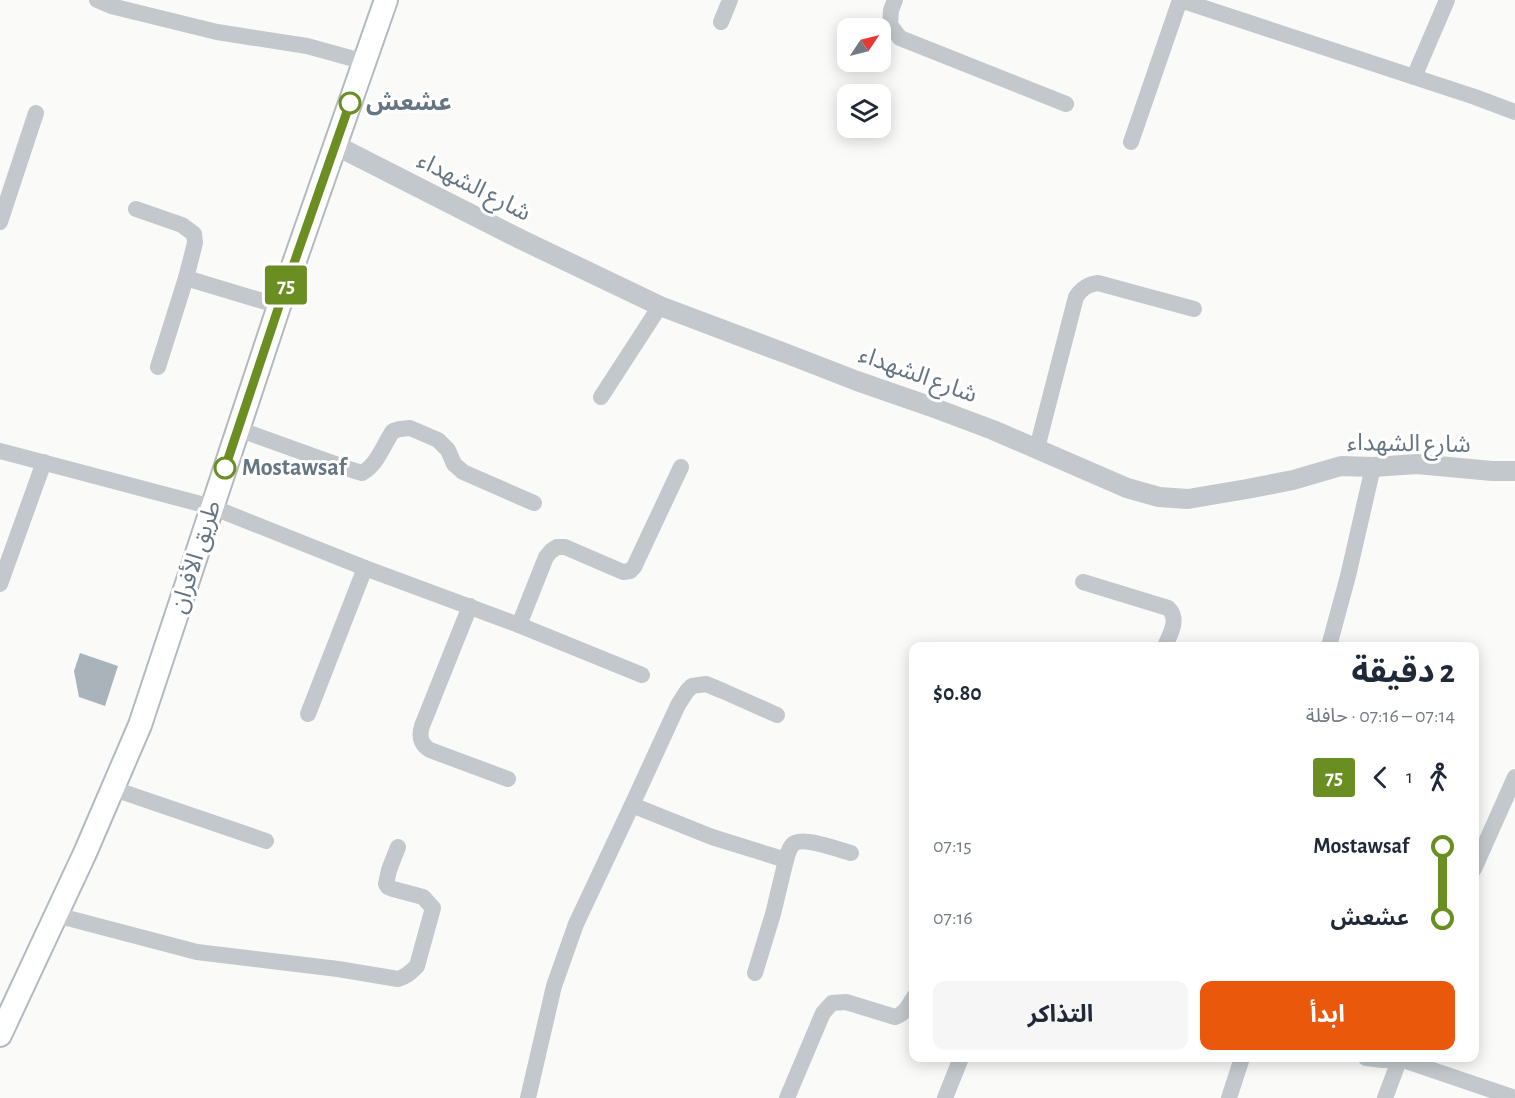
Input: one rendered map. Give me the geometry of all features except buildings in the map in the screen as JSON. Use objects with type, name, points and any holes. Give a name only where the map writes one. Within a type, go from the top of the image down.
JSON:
[{"type":"main road","name":"طريق الأفران","points":[[0,1035],[114,789],[140,725],[279,306],[387,0]]},
{"type":"street","points":[[97,0],[111,6],[218,32],[307,46],[365,62]]},
{"type":"street","points":[[721,22],[730,0]]},
{"type":"street","points":[[895,0],[891,10],[890,25],[900,38],[1066,104]]},
{"type":"street","points":[[1131,142],[1180,0],[1515,112]]},
{"type":"street","points":[[1414,77],[1447,0]]},
{"type":"street","points":[[0,222],[36,112]]},
{"type":"street","name":"شارع الشهداء","points":[[335,145],[520,239],[660,306],[993,430],[1127,488],[1160,497],[1188,499],[1293,480],[1341,466],[1373,467],[1417,464],[1515,471]]},
{"type":"street","points":[[136,209],[182,225],[194,234],[195,243],[186,278],[158,367]]},
{"type":"street","points":[[186,278],[279,306]]},
{"type":"street","points":[[1037,448],[1077,297],[1084,288],[1098,283],[1194,309]]},
{"type":"street","points":[[601,397],[660,306]]},
{"type":"street","points":[[238,429],[362,473],[377,460],[393,431],[410,428],[443,444],[454,464],[463,472],[534,502]]},
{"type":"street","points":[[0,451],[212,507],[365,568],[519,625],[642,675]]},
{"type":"street","points":[[0,584],[44,462]]},
{"type":"street","points":[[519,625],[546,557],[557,547],[565,547],[623,572],[630,571],[634,567],[681,467]]},
{"type":"street","points":[[1330,642],[1373,467]]},
{"type":"street","points":[[308,714],[365,568]]},
{"type":"street","points":[[1083,582],[1168,608],[1172,612],[1174,623],[1167,642]]},
{"type":"street","points":[[470,606],[422,726],[421,741],[430,750],[508,779]]},
{"type":"street","points":[[528,1098],[554,987],[576,924],[678,705],[687,691],[692,686],[706,684],[777,715]]},
{"type":"street","points":[[1479,858],[1515,777]]},
{"type":"street","points":[[114,789],[266,841]]},
{"type":"street","points":[[632,805],[712,837],[786,860]]},
{"type":"street","points":[[755,973],[786,860],[793,843],[802,841],[851,853]]},
{"type":"street","points":[[56,915],[197,952],[404,978],[417,966],[433,908],[423,897],[393,889],[386,884],[398,847]]},
{"type":"street","points":[[787,1098],[823,1013],[832,1003],[846,1002],[895,1017],[905,1011],[909,1005]]},
{"type":"street","points":[[945,1098],[959,1062]]},
{"type":"street","points":[[1229,1098],[1241,1062]]},
{"type":"street","points":[[1385,1098],[1398,1062]]},
{"type":"street","points":[[1412,1062],[1515,1098]]},
{"type":"bus line","name":"75","points":[[225,468],[350,103]]},
{"type":"place","name":"عشعش","points":[[350,103]]},
{"type":"place","name":"Mostawsaf","points":[[225,468]]}]
